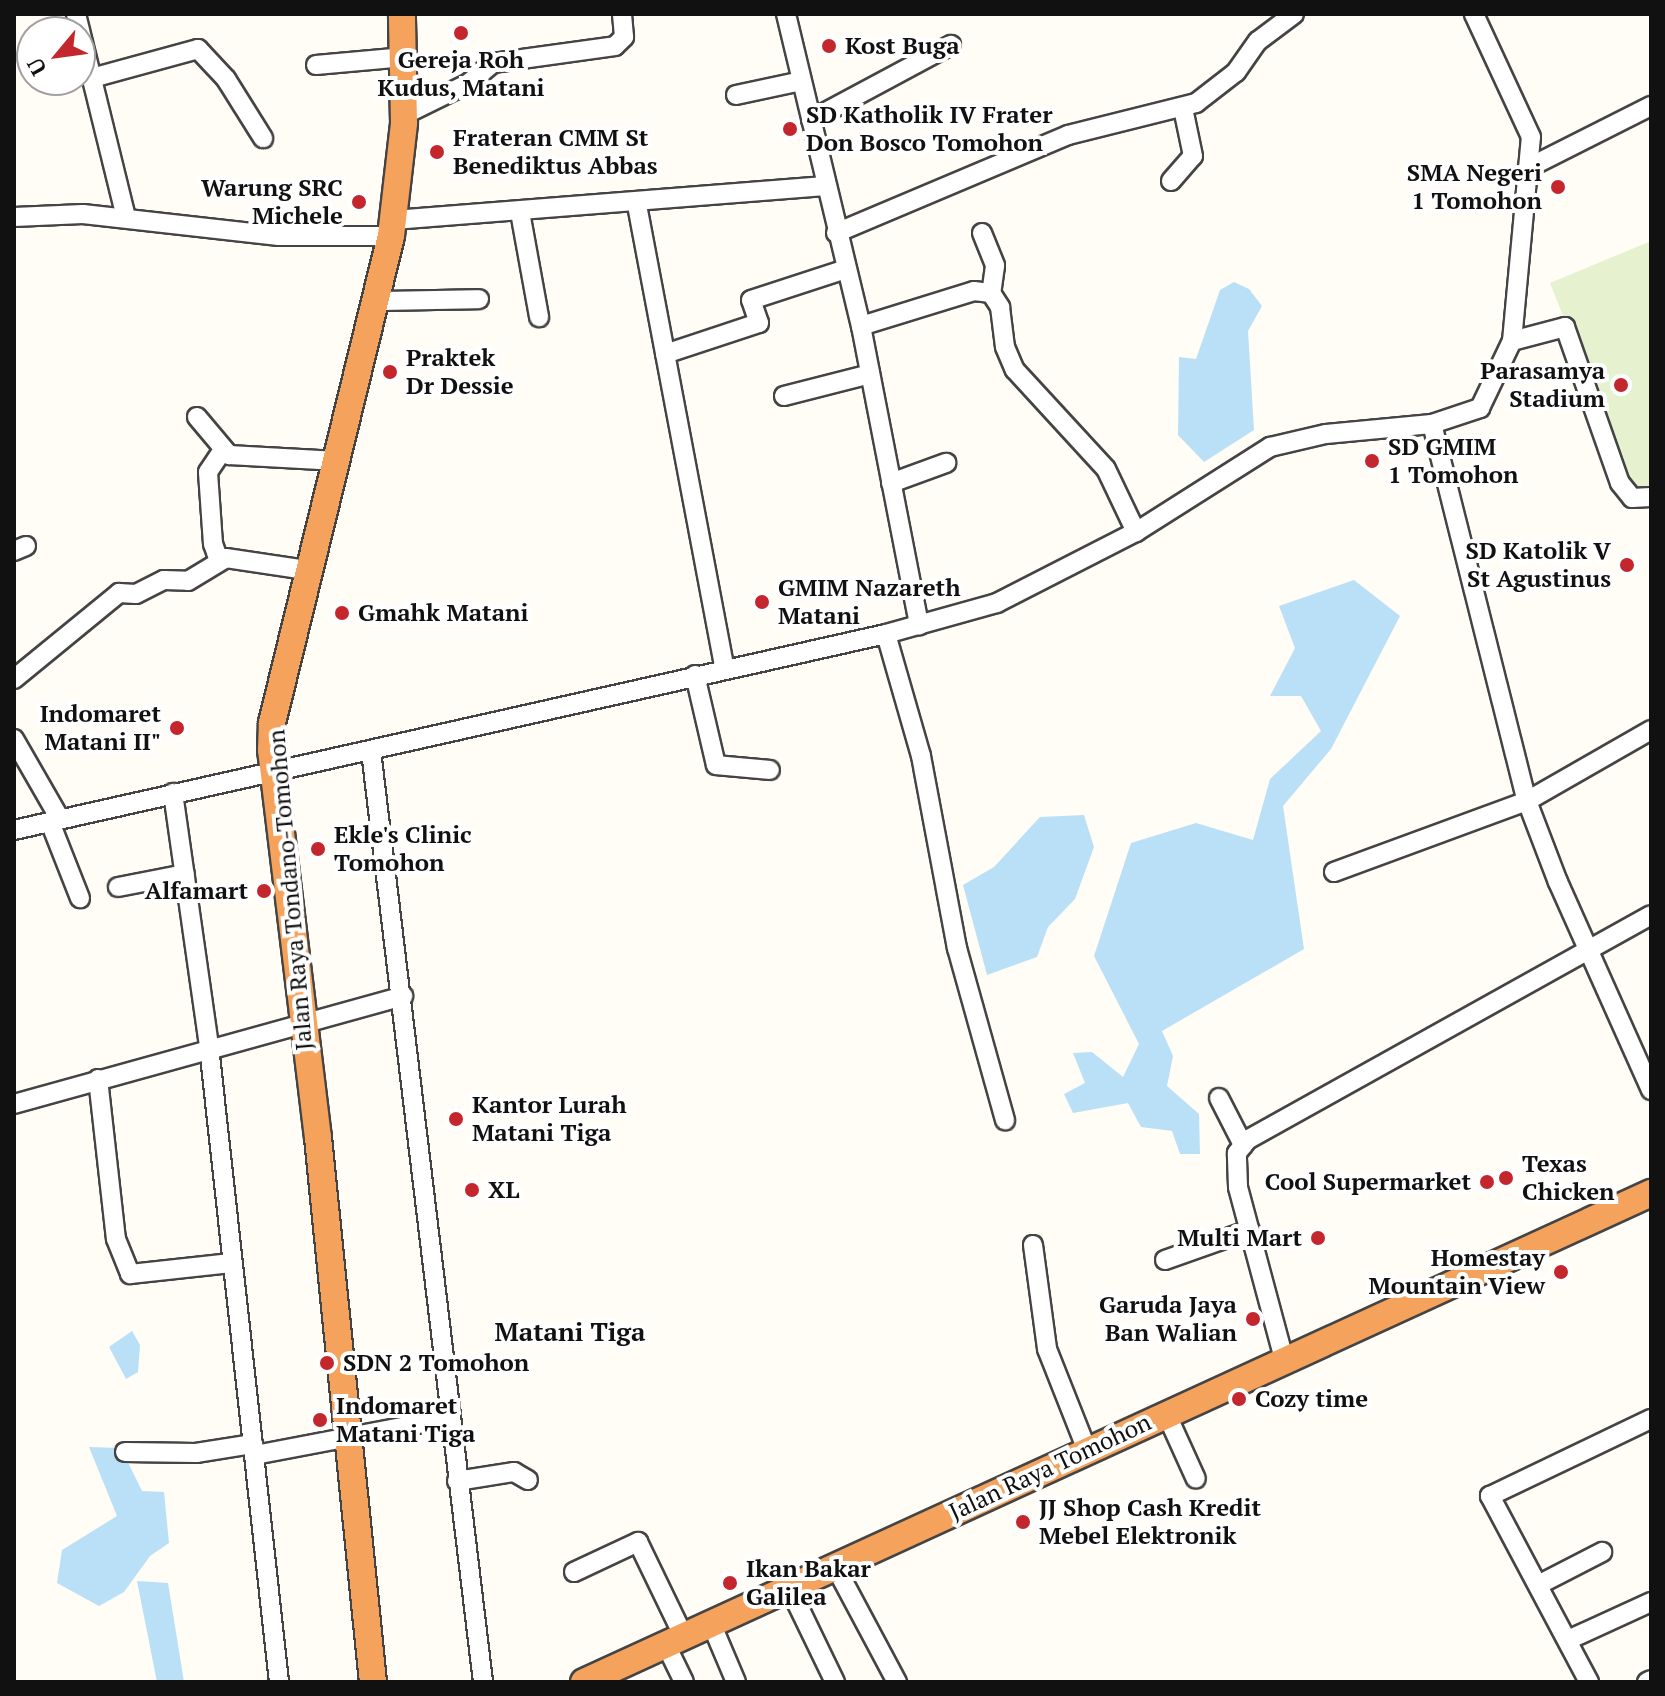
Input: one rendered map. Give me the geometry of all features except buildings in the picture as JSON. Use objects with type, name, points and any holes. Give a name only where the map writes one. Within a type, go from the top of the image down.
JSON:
[{"type":"highway","name":"Jalan Raya Tondano-Tomohon","points":[[373,1682],[318,1138],[300,1022],[274,774],[272,723],[379,301],[392,228],[404,115],[402,14]]},
{"type":"highway","name":"Jalan Raya Tomohon","points":[[584,1682],[1651,1193]]},
{"type":"street","points":[[404,115],[469,83],[493,63],[615,46],[624,37],[622,14]]},
{"type":"street","points":[[786,14],[836,233],[861,326],[919,625]]},
{"type":"street","points":[[836,233],[1068,135],[1183,108],[1217,89],[1258,41],[1294,14]]},
{"type":"street","points":[[14,830],[886,634],[997,603],[1136,532],[1270,447],[1326,434],[1432,424],[1480,408],[1512,341],[1531,137],[1527,122],[1474,14]]},
{"type":"street","points":[[811,120],[951,45]]},
{"type":"street","points":[[96,77],[198,49],[226,79],[263,138]]},
{"type":"street","points":[[316,65],[405,57]]},
{"type":"street","points":[[736,95],[802,81]]},
{"type":"street","points":[[96,94],[126,217]]},
{"type":"street","points":[[1528,168],[1651,106]]},
{"type":"street","points":[[1171,181],[1193,156],[1183,108]]},
{"type":"street","points":[[14,217],[126,217],[279,236],[826,186]]},
{"type":"street","points":[[637,205],[725,670]]},
{"type":"street","points":[[520,212],[539,317]]},
{"type":"street","points":[[982,233],[995,266],[991,293],[1015,370],[1106,469],[1136,532]]},
{"type":"street","points":[[665,354],[759,323],[751,300],[846,269]]},
{"type":"street","points":[[861,326],[974,291],[991,293]]},
{"type":"street","points":[[379,301],[479,299]]},
{"type":"street","points":[[1512,341],[1565,327],[1620,483],[1632,498],[1651,497]]},
{"type":"street","points":[[784,396],[870,374]]},
{"type":"street","points":[[197,417],[222,451],[240,457],[338,461]]},
{"type":"street","points":[[1432,424],[1527,801],[1651,1090]]},
{"type":"street","points":[[219,561],[213,544],[208,472],[222,451]]},
{"type":"street","points":[[891,483],[946,463]]},
{"type":"street","points":[[14,679],[119,593],[136,594],[164,580],[188,581],[219,561],[313,571]]},
{"type":"street","points":[[886,634],[921,756],[957,948],[1005,1120]]},
{"type":"street","points":[[695,675],[716,765],[770,770]]},
{"type":"street","points":[[1334,872],[1527,801],[1651,730]]},
{"type":"street","points":[[14,739],[55,820],[80,898]]},
{"type":"street","points":[[371,751],[403,996],[449,1418],[483,1682]]},
{"type":"street","points":[[173,793],[209,1047],[279,1682]]},
{"type":"street","points":[[118,887],[185,874]]},
{"type":"street","points":[[1284,1359],[1236,1169],[1243,1145],[1265,1127],[1651,915]]},
{"type":"street","points":[[14,1104],[209,1047],[403,996]]},
{"type":"street","points":[[98,1079],[116,1239],[130,1274],[231,1263]]},
{"type":"street","points":[[1219,1098],[1243,1145]]},
{"type":"street","points":[[1165,1260],[1250,1230]]},
{"type":"street","points":[[1033,1245],[1047,1349],[1087,1450]]},
{"type":"street","points":[[1166,1413],[1196,1479]]},
{"type":"street","points":[[125,1452],[254,1450],[349,1440],[449,1418]]},
{"type":"street","points":[[1589,1682],[1540,1584],[1490,1496],[1651,1419]]},
{"type":"street","points":[[457,1481],[514,1472],[528,1480]]},
{"type":"street","points":[[574,1572],[638,1542],[674,1639],[684,1682]]},
{"type":"street","points":[[1540,1584],[1602,1552]]},
{"type":"street","points":[[835,1566],[897,1682]]},
{"type":"street","points":[[789,1587],[835,1682]]},
{"type":"street","points":[[1568,1640],[1651,1602]]},
{"type":"street","points":[[711,1623],[736,1682]]},
{"type":"green space","name":"Parasamya Stadium","points":[[1651,241],[1651,488],[1634,495],[1550,283]]},
{"type":"water","points":[[1234,282],[1249,289],[1262,306],[1248,331],[1254,430],[1204,462],[1178,435],[1179,357],[1196,359],[1220,290]]},
{"type":"water","points":[[1354,580],[1400,616],[1331,749],[1283,806],[1304,949],[1162,1031],[1173,1056],[1167,1086],[1199,1114],[1200,1154],[1180,1154],[1172,1131],[1141,1127],[1128,1103],[1073,1113],[1064,1094],[1085,1083],[1073,1053],[1092,1052],[1123,1077],[1139,1044],[1094,956],[1131,843],[1196,823],[1253,840],[1270,779],[1321,731],[1301,696],[1270,696],[1295,648],[1279,606]]},
{"type":"water","points":[[1084,815],[1094,847],[1075,899],[1048,927],[1037,957],[987,975],[963,885],[994,867],[1040,817]]},
{"type":"water","points":[[132,1331],[140,1345],[138,1372],[126,1379],[109,1347]]},
{"type":"water","points":[[89,1447],[121,1448],[142,1491],[164,1492],[169,1543],[150,1556],[124,1592],[99,1606],[57,1583],[62,1550],[117,1516]]},
{"type":"water","points":[[137,1581],[168,1583],[184,1682],[157,1682]]},
{"type":"place","name":"Gereja Roh Kudus, Matani","points":[[461,33]]},
{"type":"place","name":"Kost Buga","points":[[829,46]]},
{"type":"place","name":"SD Katholik IV Frater Don Bosco Tomohon","points":[[790,129]]},
{"type":"place","name":"Frateran CMM St Benediktus Abbas","points":[[437,152]]},
{"type":"place","name":"SMA Negeri 1 Tomohon","points":[[1558,187]]},
{"type":"place","name":"Warung SRC Michele","points":[[359,202]]},
{"type":"place","name":"Praktek Dr Dessie","points":[[390,372]]},
{"type":"place","name":"Parasamya Stadium","points":[[1621,385]]},
{"type":"place","name":"SD GMIM 1 Tomohon","points":[[1372,461]]},
{"type":"place","name":"SD Katolik V St Agustinus","points":[[1627,565]]},
{"type":"place","name":"GMIM Nazareth Matani","points":[[762,602]]},
{"type":"place","name":"Gmahk Matani","points":[[342,613]]},
{"type":"place","name":"Indomaret Matani II\"","points":[[177,728]]},
{"type":"place","name":"Ekle's Clinic Tomohon","points":[[318,849]]},
{"type":"place","name":"Alfamart","points":[[264,891]]},
{"type":"place","name":"Kantor Lurah Matani Tiga","points":[[456,1119]]},
{"type":"place","name":"Texas Chicken","points":[[1506,1178]]},
{"type":"place","name":"Cool Supermarket","points":[[1487,1182]]},
{"type":"place","name":"XL","points":[[472,1190]]},
{"type":"place","name":"Multi Mart","points":[[1318,1238]]},
{"type":"place","name":"Homestay Mountain View","points":[[1561,1272]]},
{"type":"place","name":"Garuda Jaya Ban Walian","points":[[1253,1319]]},
{"type":"place","name":"SDN 2 Tomohon","points":[[327,1363]]},
{"type":"place","name":"Cozy time","points":[[1239,1399]]},
{"type":"place","name":"Indomaret Matani Tiga","points":[[320,1420]]},
{"type":"place","name":"JJ Shop Cash Kredit Mebel Elektronik","points":[[1023,1522]]},
{"type":"place","name":"Ikan Bakar Galilea","points":[[730,1583]]},
{"type":"district","name":"Matani Tiga","points":[[570,1332]]}]
